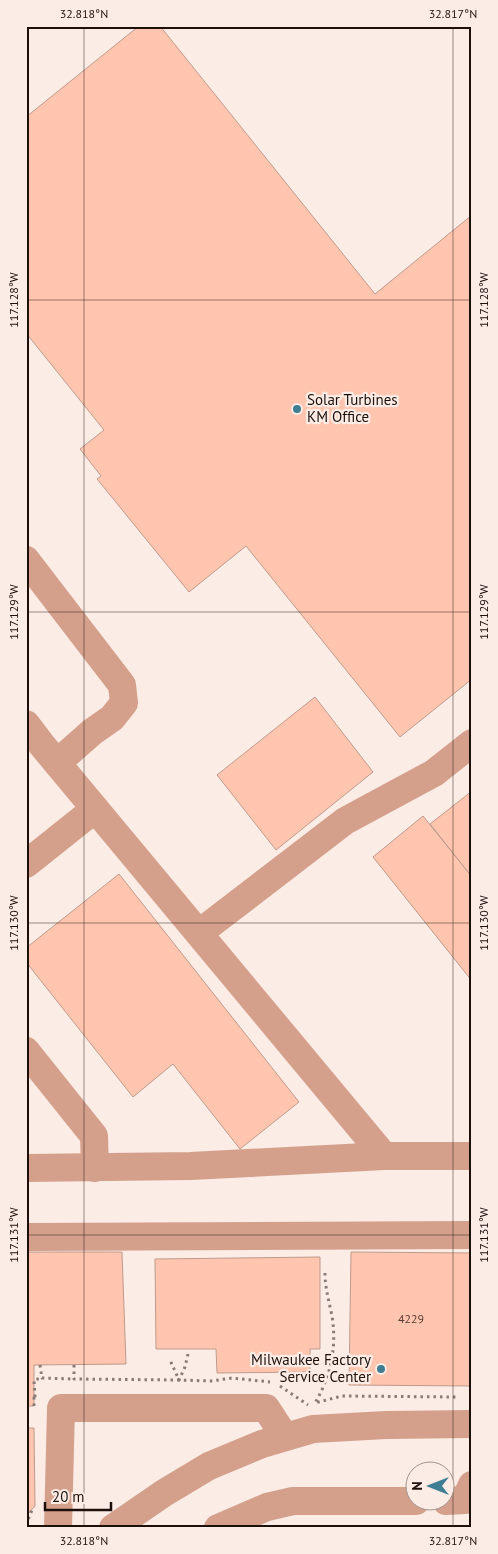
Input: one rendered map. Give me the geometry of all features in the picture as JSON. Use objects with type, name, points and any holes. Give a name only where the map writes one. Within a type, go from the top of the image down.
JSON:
[{"type":"lane","points":[[26,560],[122,685],[124,703],[112,718],[92,732],[57,763]]},
{"type":"lane","points":[[26,724],[384,1156]]},
{"type":"lane","points":[[199,934],[345,821],[434,773],[472,743]]},
{"type":"lane","points":[[26,864],[95,809]]},
{"type":"lane","points":[[26,1051],[94,1136],[95,1168]]},
{"type":"lane","points":[[26,1168],[191,1166],[384,1156],[472,1156]]},
{"type":"lane","points":[[26,1237],[472,1235]]},
{"type":"lane","points":[[58,1528],[61,1408],[266,1408],[285,1437]]},
{"type":"lane","points":[[121,1526],[164,1493],[209,1466],[262,1444],[312,1429],[386,1425],[472,1424]]},
{"type":"lane","points":[[456,1500],[465,1500],[472,1485]]},
{"type":"lane","points":[[218,1528],[267,1507],[293,1501],[406,1501]]},
{"type":"path","points":[[325,1273],[332,1318],[333,1355],[325,1386],[316,1402],[342,1396],[462,1397]]},
{"type":"path","points":[[34,1380],[42,1378],[179,1380],[170,1360]]},
{"type":"path","points":[[40,1365],[42,1378]]},
{"type":"path","points":[[74,1365],[74,1379]]},
{"type":"building","points":[[139,26],[160,26],[375,294],[472,215],[472,679],[400,737],[246,546],[189,592],[97,479],[101,476],[80,449],[104,430],[26,333],[26,117]]},
{"type":"building","points":[[315,697],[373,772],[276,850],[217,775]]},
{"type":"building","points":[[472,791],[472,877],[430,824]]},
{"type":"building","points":[[423,816],[472,877],[472,981],[373,857]]},
{"type":"building","points":[[119,874],[299,1102],[240,1149],[173,1064],[133,1097],[26,962],[26,948]]},
{"type":"building","points":[[26,1252],[122,1252],[126,1364],[34,1365],[34,1406],[26,1406]]},
{"type":"building","points":[[351,1252],[472,1253],[472,1386],[349,1385]]},
{"type":"building","points":[[320,1257],[320,1349],[310,1349],[310,1372],[217,1373],[216,1349],[156,1349],[155,1259]]},
{"type":"building","points":[[26,1428],[34,1428],[35,1506],[26,1516]]},
{"type":"place","name":"Solar Turbines KM Office","points":[[297,409]]},
{"type":"place","name":"Milwaukee Factory Service Center","points":[[381,1369]]}]
